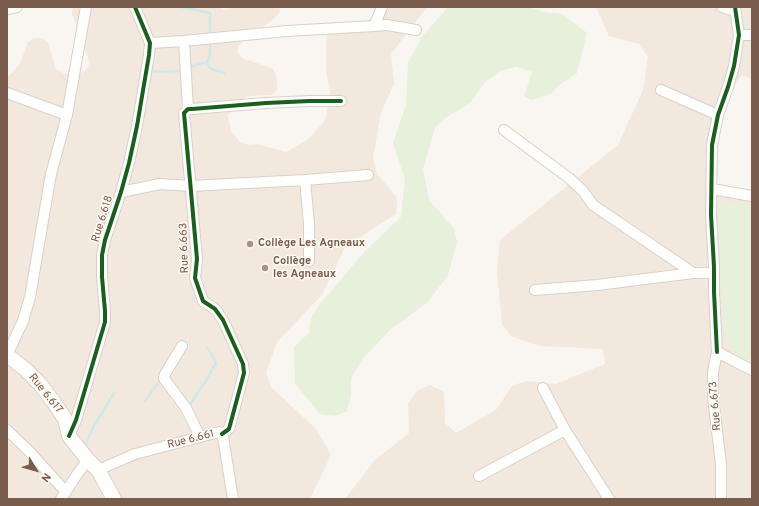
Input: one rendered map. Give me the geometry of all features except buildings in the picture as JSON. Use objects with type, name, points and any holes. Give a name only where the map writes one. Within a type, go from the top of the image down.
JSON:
[{"type":"street","points":[[7,9],[17,7]]},
{"type":"street","points":[[7,355],[24,321],[30,297],[51,174],[67,115],[86,7]]},
{"type":"street","name":"Rue 6.618","points":[[69,436],[76,420],[105,322],[102,255],[105,240],[129,163],[149,54],[150,42],[135,7]]},
{"type":"street","points":[[374,26],[382,7]]},
{"type":"street","points":[[722,7],[735,9]]},
{"type":"street","name":"Rue 6.673","points":[[721,499],[721,464],[713,398],[713,372],[718,352],[711,215],[712,145],[718,115],[734,66],[739,35],[735,9]]},
{"type":"street","points":[[150,42],[184,41],[287,31],[387,25],[416,30]]},
{"type":"street","points":[[739,35],[752,35]]},
{"type":"street","name":"Rue 6.663","points":[[184,41],[188,109],[184,113],[197,259],[195,278],[203,301],[215,309],[223,320],[243,364],[244,373],[229,429],[222,434]]},
{"type":"street","points":[[661,90],[718,115]]},
{"type":"street","points":[[7,93],[67,115]]},
{"type":"street","points":[[188,109],[266,103],[341,101]]},
{"type":"street","points":[[504,130],[569,178],[583,191],[593,205],[693,273]]},
{"type":"street","points":[[121,192],[160,184],[190,186],[368,175]]},
{"type":"street","points":[[305,180],[309,224],[309,261]]},
{"type":"street","points":[[712,190],[752,196]]},
{"type":"street","points":[[535,290],[597,285],[693,273],[714,273]]},
{"type":"street","points":[[182,346],[164,378],[186,408],[200,437]]},
{"type":"street","points":[[718,352],[752,370]]},
{"type":"street","name":"Rue 6.617","points":[[7,355],[25,369],[40,384],[65,419],[69,436],[93,465],[114,499]]},
{"type":"street","points":[[543,388],[565,430],[609,499]]},
{"type":"street","points":[[7,430],[29,451],[63,495],[78,473],[93,465]]},
{"type":"street","points":[[479,476],[565,430]]},
{"type":"street","name":"Rue 6.661","points":[[93,465],[219,432],[223,437],[233,499]]},
{"type":"shaded area","points":[[73,7],[219,7],[225,11],[232,7],[280,7],[279,13],[274,19],[243,41],[238,47],[238,54],[244,59],[272,68],[276,75],[277,90],[271,95],[248,96],[235,103],[228,116],[231,131],[241,143],[250,145],[257,144],[286,152],[307,140],[323,123],[326,116],[330,93],[326,70],[327,30],[366,22],[385,7],[427,7],[391,54],[394,84],[381,112],[373,158],[377,174],[397,197],[396,214],[345,247],[322,295],[277,342],[266,373],[271,387],[316,429],[331,455],[310,499],[7,499],[7,76],[9,76],[20,64],[28,42],[34,38],[42,38],[48,42],[56,69],[63,73],[78,75],[84,72],[89,65],[88,57],[72,14]]},
{"type":"shaded area","points":[[596,7],[752,7],[752,79],[742,75],[722,98],[712,166],[716,184],[752,191],[752,206],[723,202],[752,365],[752,499],[345,499],[374,461],[409,433],[408,403],[417,391],[430,385],[444,392],[445,423],[456,433],[496,410],[512,386],[526,381],[556,384],[605,364],[603,349],[540,346],[511,336],[502,324],[497,272],[500,240],[618,145],[643,90],[648,57],[639,44],[609,36]]},
{"type":"green space","points":[[448,7],[528,7],[545,12],[562,14],[587,33],[577,73],[558,86],[551,94],[532,100],[524,96],[532,72],[516,67],[500,71],[486,81],[471,102],[445,118],[435,128],[423,169],[429,200],[454,229],[457,242],[448,275],[428,302],[391,329],[363,358],[351,379],[351,395],[347,411],[335,416],[320,414],[295,384],[294,347],[309,333],[311,318],[320,304],[366,250],[401,217],[405,179],[393,143],[406,105],[408,63],[421,38]]},
{"type":"green space","points":[[723,201],[752,206],[752,365],[740,359],[724,336],[716,220]]},
{"type":"waterway","points":[[181,7],[210,13],[210,36]]},
{"type":"waterway","points":[[210,41],[210,56],[207,62],[208,66],[224,73]]},
{"type":"waterway","points":[[189,67],[207,62]]},
{"type":"waterway","points":[[149,71],[162,72],[184,69]]},
{"type":"waterway","points":[[188,406],[216,363],[208,348]]},
{"type":"waterway","points":[[145,401],[161,379]]},
{"type":"waterway","points":[[84,447],[94,426],[114,393]]},
{"type":"cycle path","points":[[69,436],[76,420],[105,322],[102,255],[105,240],[129,163],[149,55],[150,43],[135,7]]},
{"type":"cycle path","points":[[717,352],[711,215],[712,145],[718,115],[734,66],[739,35],[735,7]]},
{"type":"cycle path","points":[[222,434],[229,429],[244,373],[243,364],[223,320],[215,309],[203,301],[195,278],[197,259],[184,113],[188,109],[266,103],[341,101]]},
{"type":"place","name":"Collège Les Agneaux","points":[[250,244]]},
{"type":"place","name":"Collège les Agneaux","points":[[265,268]]}]
